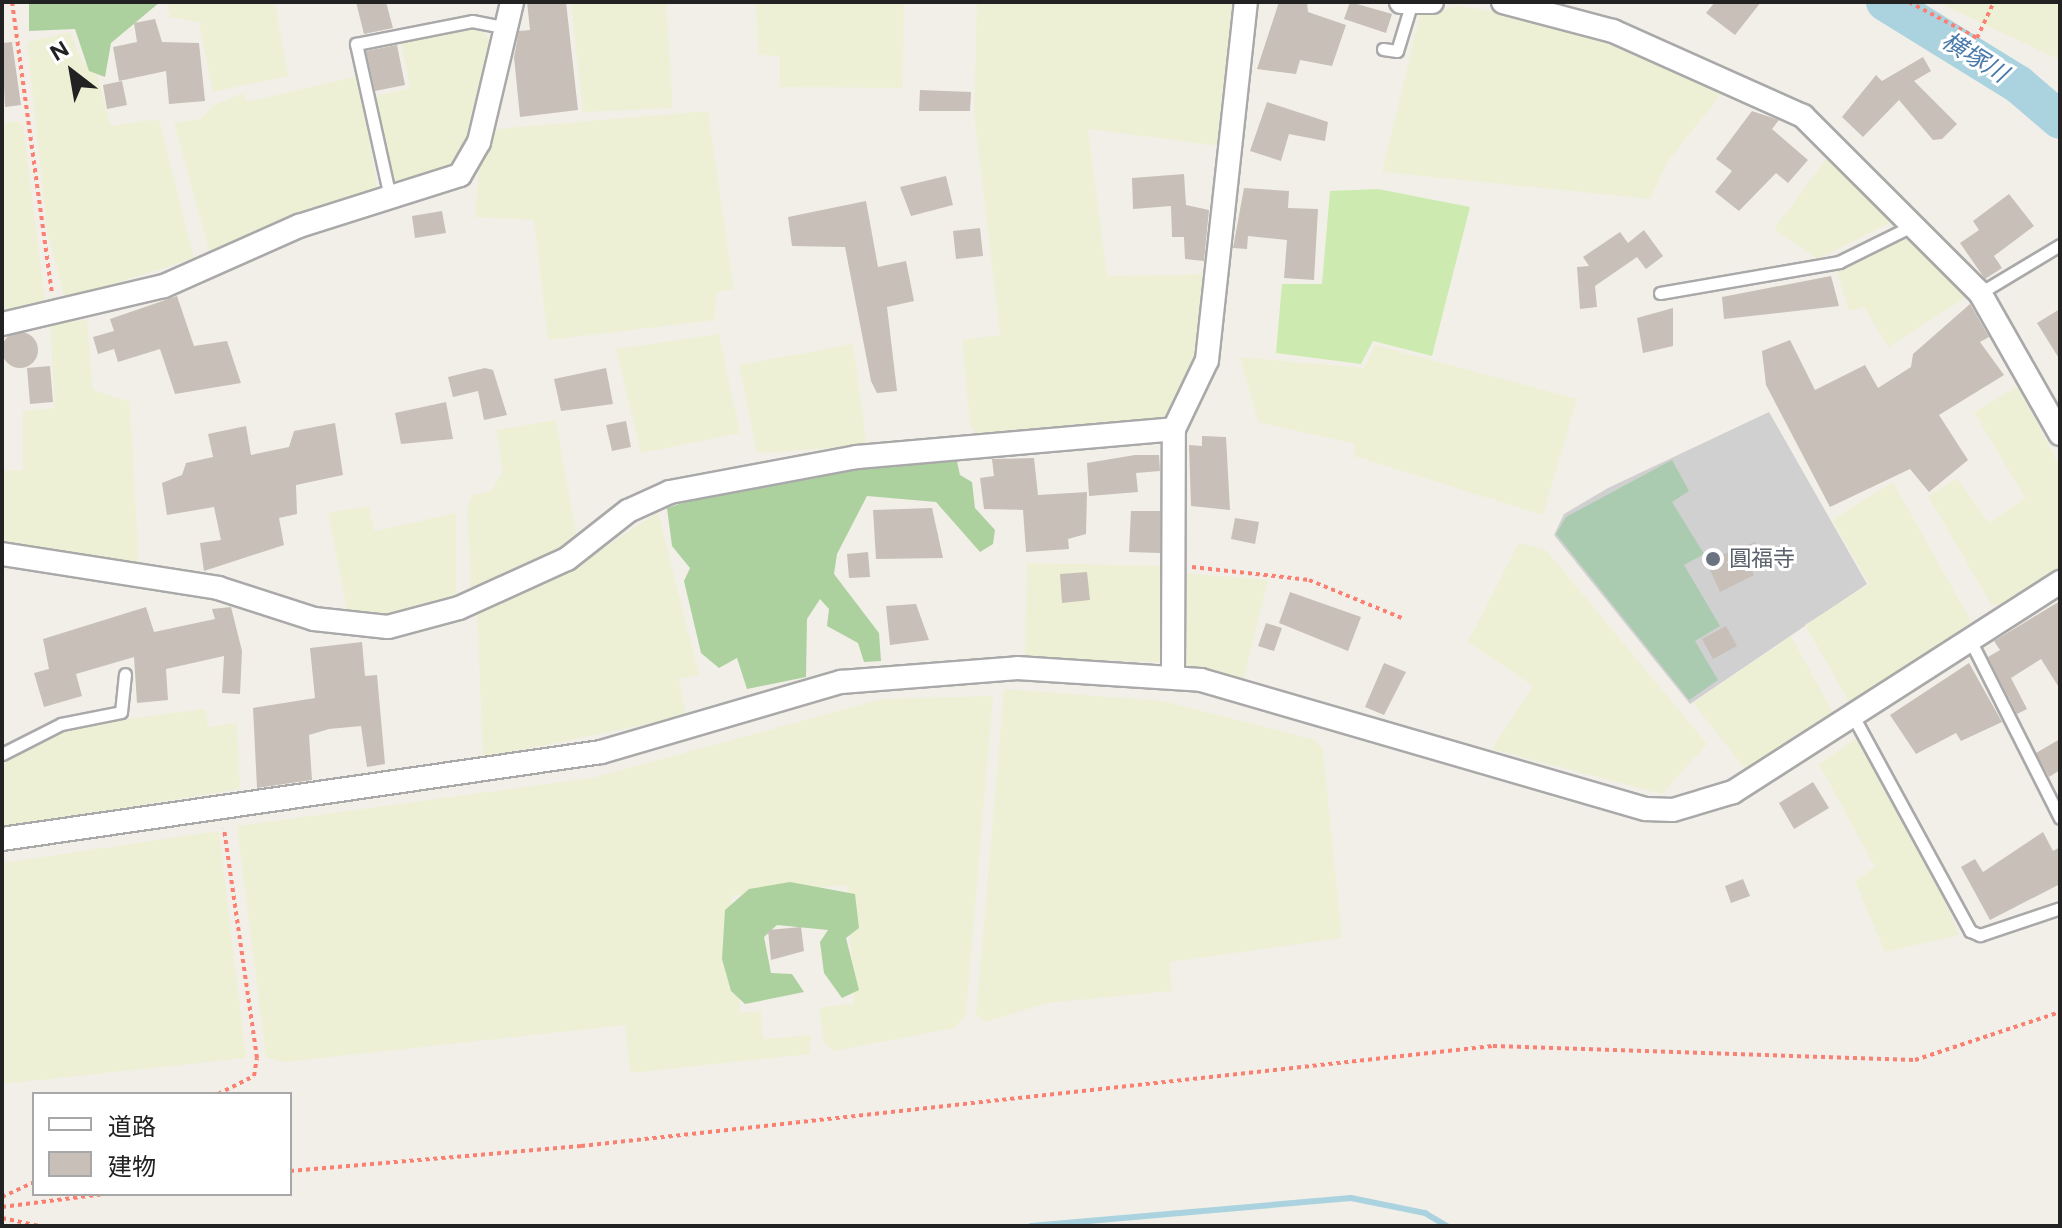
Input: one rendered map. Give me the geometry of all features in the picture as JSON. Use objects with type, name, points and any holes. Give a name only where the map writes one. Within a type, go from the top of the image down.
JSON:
[{"type":"street","points":[[2,324],[164,286],[299,226],[460,175],[479,142],[509,29],[512,2]]},
{"type":"street","points":[[1173,677],[1174,429],[1207,360],[1246,2]]},
{"type":"street","points":[[1503,2],[1580,10],[1803,116],[1917,224],[1980,293],[2060,434]]},
{"type":"street","points":[[2,554],[218,588],[314,619],[388,627],[447,612],[554,565],[628,511],[682,489],[857,457],[1174,429]]},
{"type":"street","points":[[2,839],[601,752],[841,682],[1017,668],[1173,677],[1646,809],[1702,806],[1853,716],[2060,582]]},
{"type":"lane","points":[[1383,49],[1397,51],[1415,3]]},
{"type":"lane","points":[[390,197],[356,44],[472,21],[509,29]]},
{"type":"lane","points":[[1660,293],[1839,262],[1917,224]]},
{"type":"lane","points":[[1980,293],[2060,245]]},
{"type":"lane","points":[[1970,640],[2060,818]]},
{"type":"lane","points":[[2,754],[61,724],[121,712],[125,674]]},
{"type":"lane","points":[[1853,716],[1970,931],[1980,935],[2060,908]]},
{"type":"path","points":[[12,2],[56,311]]},
{"type":"path","points":[[1909,2],[1977,38],[1994,2]]},
{"type":"path","points":[[1175,567],[1309,580],[1402,618]]},
{"type":"path","points":[[221,806],[257,1058],[254,1076],[222,1092]]},
{"type":"path","points":[[292,1171],[581,1146],[1493,1046],[1915,1060],[2060,1012]]},
{"type":"path","points":[[2,1197],[32,1183]]},
{"type":"path","points":[[2,1207],[88,1196]]},
{"type":"path","points":[[2,1218],[39,1226]]},
{"type":"shaded area","name":"圓福寺","points":[[1769,412],[1867,584],[1690,704],[1554,535],[1564,514],[1608,488]]},
{"type":"green space","points":[[29,2],[160,2],[111,43],[105,77],[89,71],[75,29],[29,31]]},
{"type":"green space","points":[[166,2],[275,2],[288,76],[213,92],[199,22],[170,17]]},
{"type":"green space","points":[[571,2],[666,2],[673,108],[583,112]]},
{"type":"green space","points":[[756,2],[904,2],[903,88],[780,87],[780,56],[758,55]]},
{"type":"green space","points":[[977,2],[1236,2],[1221,146],[1088,129],[1107,276],[1209,274],[1193,368],[1166,422],[978,436],[970,424],[962,340],[1000,335],[974,113]]},
{"type":"green space","points":[[1937,2],[2060,2],[2060,60]]},
{"type":"green space","points":[[1458,6],[1557,21],[1723,92],[1668,161],[1650,199],[1382,172],[1420,15]]},
{"type":"green space","points":[[466,28],[483,30],[491,43],[464,149],[450,167],[395,185],[376,96],[410,88],[401,41]]},
{"type":"green space","points":[[70,32],[83,63],[94,63],[111,126],[159,119],[194,258],[65,300],[47,231],[27,42]]},
{"type":"green space","points":[[359,76],[378,193],[211,258],[174,123],[201,119],[214,105],[244,93],[246,102]]},
{"type":"green space","points":[[708,111],[734,289],[716,293],[715,320],[548,340],[534,220],[475,217],[479,168],[497,129]]},
{"type":"green space","points":[[17,121],[23,125],[45,301],[2,314],[2,124]]},
{"type":"green space","points":[[1829,155],[1897,219],[1818,259],[1774,229]]},
{"type":"green space","points":[[1378,189],[1470,207],[1432,356],[1373,341],[1361,364],[1276,353],[1282,284],[1322,284],[1330,191]]},
{"type":"green space","points":[[1908,232],[1970,295],[1888,347],[1864,307],[1849,311],[1836,268]]},
{"type":"green space","points":[[87,320],[93,390],[130,402],[139,568],[2,545],[2,471],[23,470],[23,411],[55,408],[50,323]]},
{"type":"green space","points":[[719,334],[740,433],[641,453],[616,349]]},
{"type":"green space","points":[[853,344],[867,446],[757,453],[739,365]]},
{"type":"green space","points":[[1375,345],[1577,399],[1543,515],[1354,456],[1355,444],[1258,422],[1240,357],[1364,368]]},
{"type":"green space","points":[[2018,386],[2060,467],[2060,572],[2005,607],[1991,604],[1928,496],[1957,478],[1989,523],[2025,498],[1974,412]]},
{"type":"green space","points":[[556,420],[577,539],[478,591],[471,587],[467,509],[472,495],[492,491],[502,472],[497,430]]},
{"type":"green space","points":[[956,457],[960,475],[972,482],[975,508],[995,530],[993,544],[980,552],[936,502],[867,496],[837,554],[834,574],[879,633],[881,661],[864,662],[858,643],[827,626],[829,609],[820,599],[807,619],[806,677],[747,689],[737,658],[719,668],[701,653],[684,581],[690,568],[672,546],[667,508],[755,479]]},
{"type":"green space","points":[[1672,460],[1689,491],[1672,502],[1704,554],[1684,565],[1720,626],[1695,641],[1718,680],[1689,700],[1556,534],[1566,517]]},
{"type":"green space","points":[[1893,482],[1971,621],[1969,632],[1851,705],[1805,625],[1869,584],[1832,520]]},
{"type":"green space","points":[[369,507],[375,531],[456,513],[456,593],[447,603],[402,617],[348,615],[328,512]]},
{"type":"green space","points":[[658,512],[699,675],[679,679],[686,716],[483,758],[477,609],[581,563]]},
{"type":"green space","points":[[1519,542],[1547,551],[1707,744],[1662,794],[1492,749],[1533,686],[1468,642]]},
{"type":"green space","points":[[1027,563],[1168,566],[1162,662],[1025,658]]},
{"type":"green space","points":[[1185,573],[1268,580],[1243,682],[1180,668]]},
{"type":"green space","points":[[1791,636],[1836,718],[1748,773],[1693,703]]},
{"type":"green space","points":[[1004,689],[1163,701],[1316,740],[1323,750],[1342,938],[1170,962],[1172,991],[1046,1003],[986,1022],[976,1016]]},
{"type":"green space","points":[[993,696],[966,1015],[955,1028],[834,1051],[824,1043],[819,1008],[854,1003],[847,885],[731,896],[740,1013],[761,1011],[763,1039],[811,1035],[810,1054],[630,1073],[625,1025],[284,1062],[266,1057],[237,826],[592,778],[882,699]]},
{"type":"green space","points":[[205,709],[208,727],[237,723],[240,789],[2,827],[2,761],[19,750],[71,726]]},
{"type":"green space","points":[[1858,737],[1945,899],[1959,935],[1885,952],[1855,881],[1875,867],[1819,764]]},
{"type":"green space","points":[[219,831],[246,1058],[2,1084],[2,863]]},
{"type":"green space","points":[[790,882],[855,894],[859,928],[846,938],[859,990],[842,998],[824,973],[820,942],[828,930],[777,925],[764,937],[771,973],[792,974],[804,992],[745,1004],[731,991],[722,959],[725,910],[749,889]]},
{"type":"building","points":[[356,2],[386,2],[393,28],[364,34]]},
{"type":"building","points":[[527,2],[566,2],[578,110],[520,117],[514,57],[519,31],[530,30]]},
{"type":"building","points":[[1279,2],[1307,2],[1308,12],[1346,25],[1332,66],[1300,60],[1296,74],[1257,69]]},
{"type":"building","points":[[1350,2],[1392,14],[1386,33],[1344,19]]},
{"type":"building","points":[[1715,2],[1761,2],[1735,35],[1706,13]]},
{"type":"building","points":[[155,19],[162,42],[199,43],[205,101],[169,104],[166,71],[119,81],[113,47],[137,42],[134,23]]},
{"type":"building","points":[[12,42],[21,105],[5,107],[2,43]]},
{"type":"building","points":[[397,45],[405,85],[375,91],[366,51]]},
{"type":"building","points":[[1923,57],[1931,71],[1914,81],[1957,124],[1942,139],[1933,140],[1899,100],[1863,137],[1842,117],[1876,75],[1882,81]]},
{"type":"building","points":[[122,81],[127,105],[107,109],[103,85]]},
{"type":"building","points":[[920,90],[971,92],[970,111],[919,111]]},
{"type":"building","points":[[1267,102],[1328,122],[1325,141],[1289,134],[1281,161],[1250,151]]},
{"type":"building","points":[[1752,111],[1779,120],[1772,129],[1808,160],[1788,183],[1776,173],[1739,211],[1715,192],[1732,171],[1716,159]]},
{"type":"building","points":[[1184,174],[1186,205],[1209,210],[1204,261],[1185,259],[1184,237],[1172,237],[1171,206],[1133,209],[1132,178]]},
{"type":"building","points":[[946,176],[953,205],[911,216],[900,187]]},
{"type":"building","points":[[1244,188],[1289,191],[1288,208],[1318,209],[1314,280],[1284,278],[1287,240],[1248,236],[1247,249],[1233,248]]},
{"type":"building","points":[[2009,194],[2034,226],[1994,256],[2002,268],[1985,279],[1960,243],[1979,230],[1973,221]]},
{"type":"building","points":[[866,201],[878,267],[906,261],[914,301],[887,307],[897,391],[877,393],[871,381],[845,247],[792,246],[788,217]]},
{"type":"building","points":[[442,211],[446,233],[415,238],[412,216]]},
{"type":"building","points":[[980,228],[983,256],[956,259],[953,231]]},
{"type":"building","points":[[1644,230],[1663,256],[1646,269],[1637,257],[1595,286],[1597,307],[1580,309],[1577,267],[1589,266],[1583,257],[1620,232],[1628,243]]},
{"type":"building","points":[[1831,276],[1839,306],[1724,319],[1722,297]]},
{"type":"building","points":[[177,296],[194,346],[227,341],[241,383],[175,394],[160,349],[118,362],[114,349],[98,354],[93,337],[114,331],[110,319]]},
{"type":"building","points":[[1970,304],[1989,337],[1980,342],[2004,375],[1939,415],[1968,460],[1929,492],[1910,469],[1830,507],[1766,385],[1762,351],[1790,340],[1815,390],[1865,365],[1878,388],[1911,367],[1913,354]]},
{"type":"building","points":[[1673,308],[1673,346],[1643,353],[1637,318]]},
{"type":"building","points":[[2060,309],[2060,360],[2037,323]]},
{"type":"building","points":[[20,332],[33,337],[38,350],[33,363],[20,368],[7,363],[2,350],[7,337]]},
{"type":"building","points":[[50,366],[53,402],[30,404],[27,368]]},
{"type":"building","points":[[485,368],[493,370],[507,415],[484,420],[478,391],[453,397],[448,377]]},
{"type":"building","points":[[606,368],[613,404],[561,411],[554,379]]},
{"type":"building","points":[[446,402],[453,439],[401,444],[395,413]]},
{"type":"building","points":[[626,421],[631,447],[612,451],[606,425]]},
{"type":"building","points":[[335,423],[343,475],[296,485],[297,514],[279,518],[284,545],[204,571],[200,543],[221,540],[214,507],[167,515],[162,483],[182,475],[186,463],[213,457],[208,434],[246,426],[251,455],[289,447],[294,431]]},
{"type":"building","points":[[1202,436],[1226,437],[1230,510],[1191,506],[1189,445],[1202,446]]},
{"type":"building","points":[[1135,455],[1159,455],[1160,471],[1136,473],[1138,492],[1089,496],[1087,463]]},
{"type":"building","points":[[1034,458],[1038,495],[1087,492],[1086,534],[1068,539],[1069,549],[1026,552],[1023,510],[984,509],[980,478],[994,476],[992,459]]},
{"type":"building","points":[[932,508],[943,558],[876,559],[873,510]]},
{"type":"building","points":[[1131,511],[1160,511],[1160,553],[1129,552]]},
{"type":"building","points":[[1235,518],[1259,522],[1255,544],[1231,539]]},
{"type":"building","points":[[1755,542],[1762,557],[1749,563],[1754,575],[1720,592],[1706,561]]},
{"type":"building","points":[[868,552],[870,577],[849,578],[847,554]]},
{"type":"building","points":[[1087,572],[1090,600],[1062,603],[1060,574]]},
{"type":"building","points":[[1290,592],[1361,617],[1348,651],[1279,623]]},
{"type":"building","points":[[2060,601],[2060,689],[2041,659],[2011,678],[2027,709],[2017,714],[1988,657],[2000,650],[1994,641]]},
{"type":"building","points":[[916,604],[929,640],[890,645],[886,606]]},
{"type":"building","points":[[146,607],[154,632],[215,619],[212,609],[231,607],[242,651],[240,694],[222,693],[224,656],[166,669],[168,700],[137,703],[134,657],[76,674],[82,696],[44,707],[34,673],[49,669],[43,639]]},
{"type":"building","points":[[1266,623],[1282,628],[1274,651],[1258,646]]},
{"type":"building","points":[[1726,626],[1737,646],[1713,659],[1702,639]]},
{"type":"building","points":[[362,642],[365,676],[377,675],[385,764],[367,767],[361,726],[329,729],[309,735],[312,780],[257,788],[253,708],[315,698],[310,648]]},
{"type":"building","points":[[1384,663],[1406,672],[1384,715],[1365,707]]},
{"type":"building","points":[[1969,663],[2002,722],[1961,741],[1956,733],[1916,754],[1890,715]]},
{"type":"building","points":[[2060,739],[2060,770],[2049,777],[2036,753]]},
{"type":"building","points":[[1813,782],[1829,808],[1794,829],[1779,803]]},
{"type":"building","points":[[2043,832],[2053,851],[2060,847],[2060,884],[1990,920],[1961,867],[1975,859],[1983,872]]},
{"type":"building","points":[[1743,879],[1750,896],[1731,903],[1725,886]]},
{"type":"building","points":[[801,927],[804,951],[771,960],[768,930]]},
{"type":"waterway","name":"横塚川","points":[[1885,2],[2018,84],[2060,120]]},
{"type":"waterway","points":[[1031,1226],[1351,1198],[1425,1213],[1447,1226]]},
{"type":"place","name":"圓福寺","points":[[1713,559]]}]
